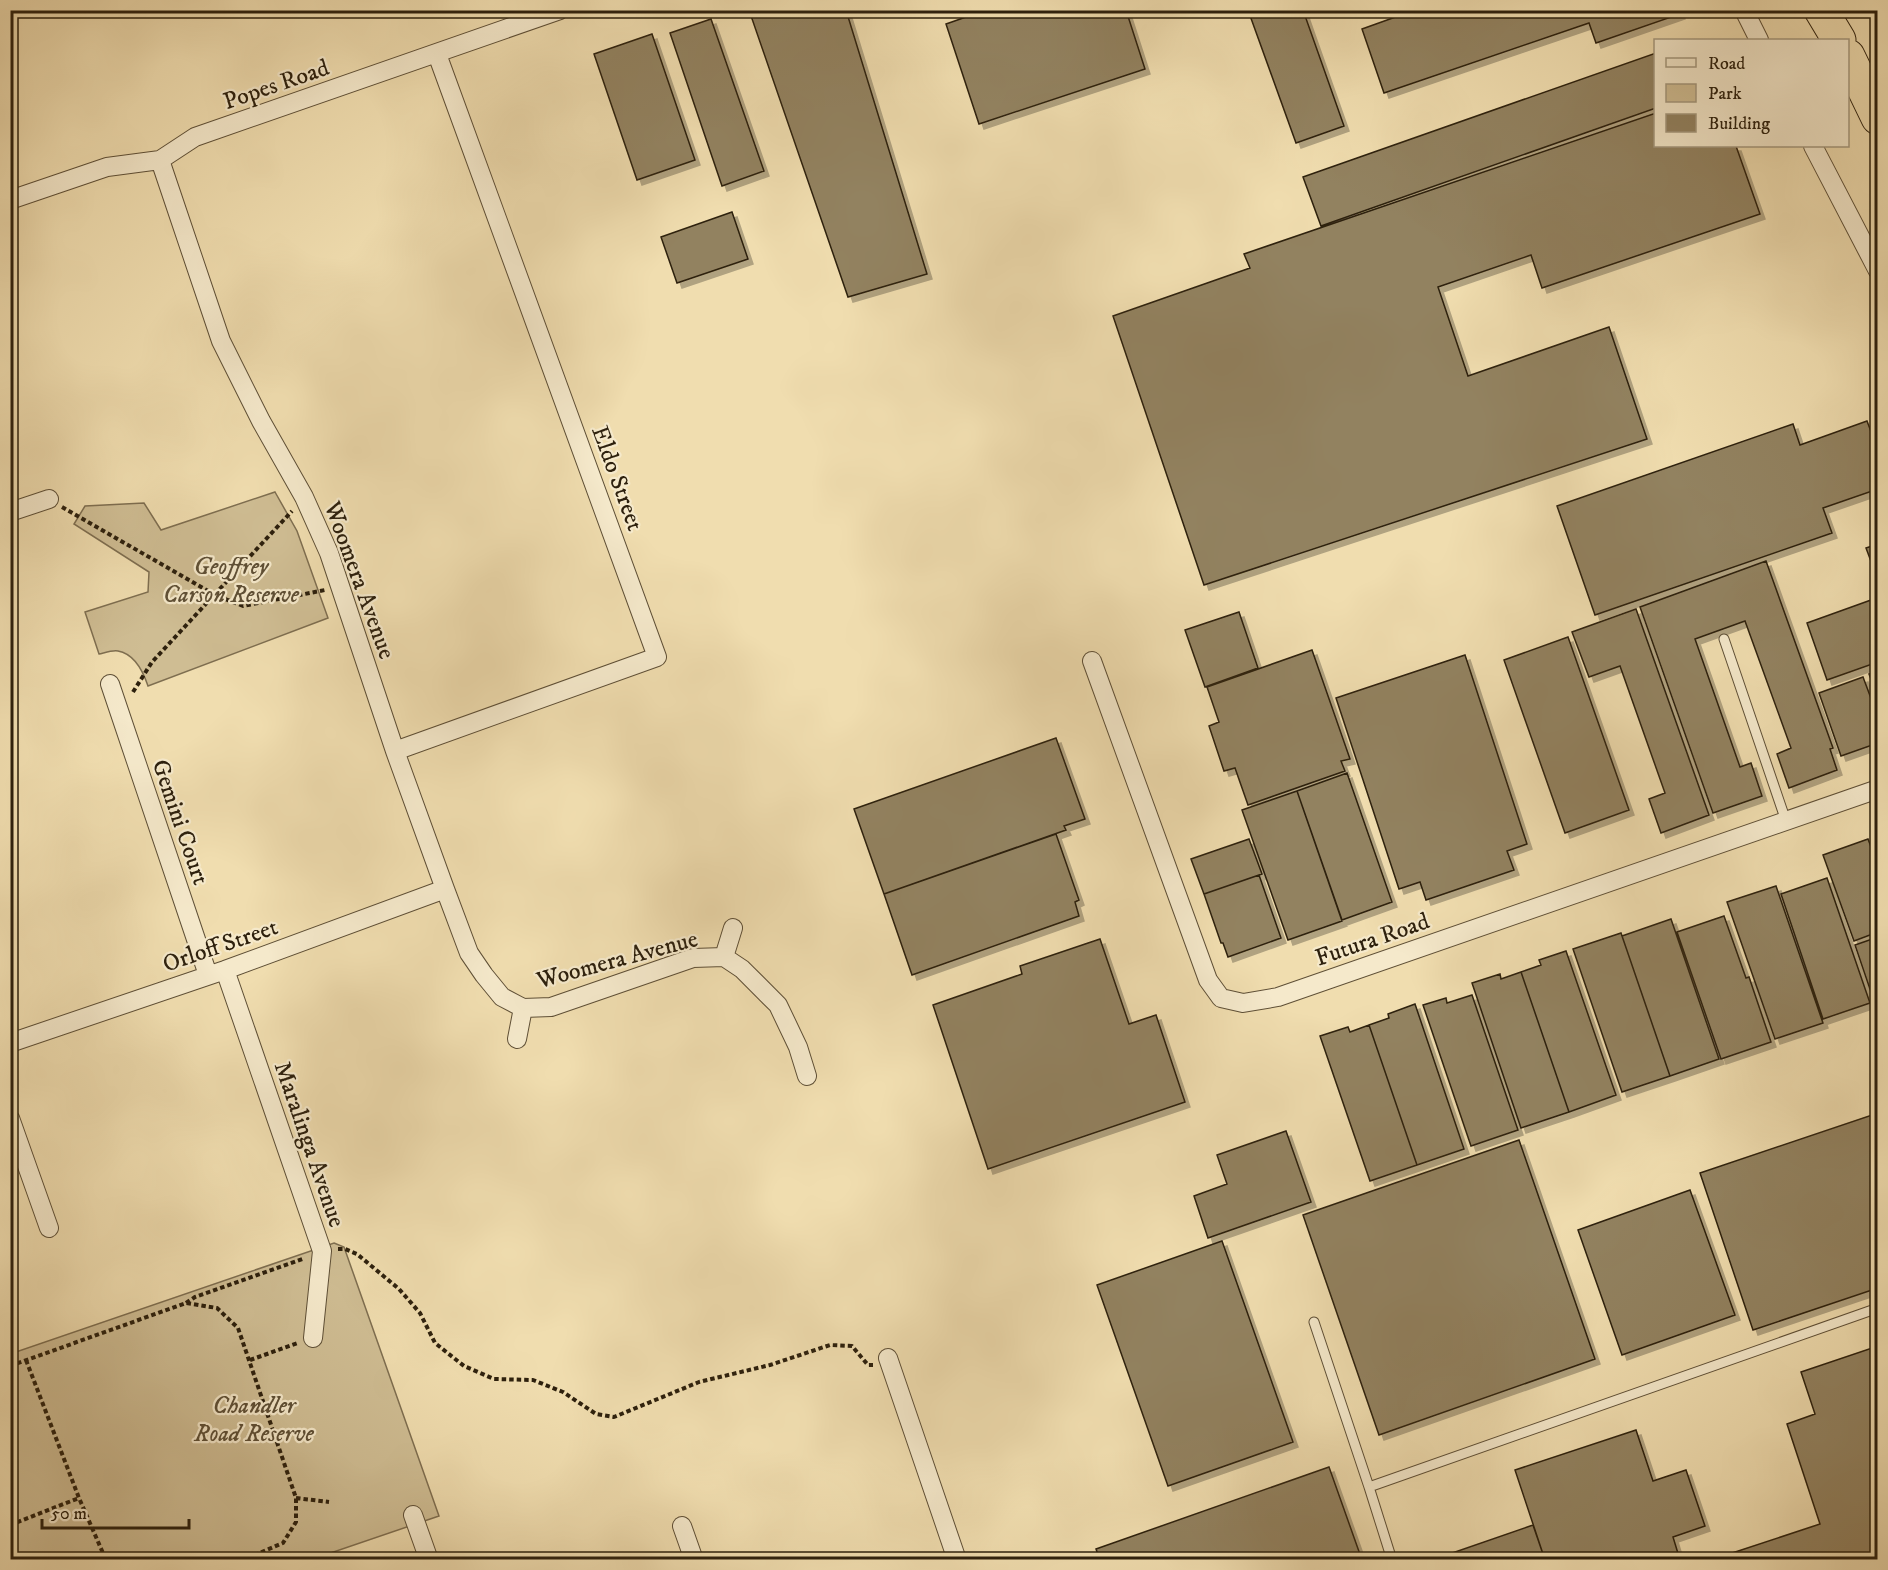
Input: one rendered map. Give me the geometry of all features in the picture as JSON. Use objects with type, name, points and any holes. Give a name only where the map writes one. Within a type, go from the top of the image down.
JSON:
[{"type":"highway","points":[[1821,10],[1838,39]]},
{"type":"highway","points":[[1849,58],[1878,118]]},
{"type":"street","name":"Popes Road","points":[[10,200],[107,167],[160,160],[195,137],[560,10]]},
{"type":"street","points":[[1744,10],[1758,39]]},
{"type":"street","name":"Eldo Street","points":[[395,751],[657,657],[437,54]]},
{"type":"street","points":[[1814,147],[1878,271]]},
{"type":"street","name":"Woomera Avenue","points":[[160,160],[221,341],[261,421],[304,497],[329,554],[395,751],[468,953],[502,997],[523,1008],[551,1007],[693,958],[724,957],[742,969],[778,1005],[798,1047],[807,1076]]},
{"type":"street","points":[[10,512],[49,499]]},
{"type":"street","name":"Futura Road","points":[[1092,661],[1208,980],[1221,998],[1243,1003],[1278,998],[1878,789]]},
{"type":"street","name":"Gemini Court","points":[[110,684],[118,712],[216,973]]},
{"type":"street","name":"Orloff Street","points":[[10,1042],[216,973],[445,889]]},
{"type":"street","name":"Woomera Avenue","points":[[724,957],[733,928]]},
{"type":"street","name":"Maralinga Avenue","points":[[216,973],[322,1251],[313,1338]]},
{"type":"street","name":"Woomera Avenue","points":[[517,1039],[523,1008]]},
{"type":"street","points":[[10,1118],[49,1228]]},
{"type":"street","points":[[889,1363],[957,1560]]},
{"type":"street","points":[[413,1515],[429,1560]]},
{"type":"street","points":[[682,1526],[694,1560]]},
{"type":"lane","points":[[1724,639],[1785,821]]},
{"type":"lane","points":[[1369,1487],[1878,1308]]},
{"type":"lane","points":[[1314,1322],[1392,1560]]},
{"type":"path","points":[[118,712],[152,662],[304,497]]},
{"type":"path","points":[[49,499],[215,595],[243,606],[341,587]]},
{"type":"path","points":[[10,1366],[322,1251],[345,1249],[357,1254],[399,1289],[420,1313],[435,1343],[464,1366],[494,1379],[533,1380],[563,1392],[596,1414],[614,1417],[699,1382],[770,1365],[830,1345],[852,1346],[868,1365],[889,1363]]},
{"type":"path","points":[[186,1303],[217,1308],[238,1328],[296,1498],[296,1522],[283,1543],[243,1560]]},
{"type":"path","points":[[250,1360],[313,1338]]},
{"type":"path","points":[[26,1360],[79,1498],[106,1560]]},
{"type":"path","points":[[10,1525],[79,1498]]},
{"type":"path","points":[[296,1498],[329,1502]]},
{"type":"green space","name":"Geoffrey Carson Reserve","points":[[275,492],[297,531],[328,618],[148,686],[134,659],[116,651],[99,654],[85,612],[148,592],[149,572],[74,524],[85,506],[144,503],[161,530]]},
{"type":"green space","name":"Chandler Road Reserve","points":[[334,1243],[344,1247],[439,1516],[313,1559],[11,1559],[10,1354]]},
{"type":"building","points":[[749,10],[846,10],[927,274],[848,297]]},
{"type":"building","points":[[986,10],[1126,10],[1145,69],[979,124],[946,24]]},
{"type":"building","points":[[1248,10],[1303,10],[1344,126],[1296,143]]},
{"type":"building","points":[[1415,10],[1677,10],[1680,14],[1596,43],[1589,23],[1384,93],[1362,29]]},
{"type":"building","points":[[711,19],[764,171],[722,186],[670,33]]},
{"type":"building","points":[[652,34],[695,160],[637,180],[594,54]]},
{"type":"building","points":[[1654,54],[1654,109],[1321,226],[1303,177]]},
{"type":"building","points":[[1654,114],[1654,147],[1736,147],[1760,214],[1542,288],[1531,255],[1438,287],[1468,376],[1609,327],[1647,439],[1204,585],[1113,316],[1250,268],[1244,254]]},
{"type":"building","points":[[732,212],[748,259],[677,283],[661,237]]},
{"type":"building","points":[[1867,421],[1878,450],[1878,489],[1823,508],[1832,533],[1595,615],[1557,506],[1793,424],[1800,445]]},
{"type":"building","points":[[1878,544],[1878,580],[1866,548]]},
{"type":"building","points":[[1766,561],[1833,748],[1830,749],[1837,770],[1789,788],[1777,754],[1791,748],[1745,621],[1695,639],[1740,767],[1751,763],[1762,796],[1713,813],[1640,607]]},
{"type":"building","points":[[1871,600],[1878,618],[1878,662],[1827,680],[1807,623]]},
{"type":"building","points":[[1636,609],[1709,815],[1661,833],[1649,799],[1665,793],[1620,666],[1589,677],[1572,632]]},
{"type":"building","points":[[1239,612],[1258,668],[1205,687],[1185,630]]},
{"type":"building","points":[[1568,637],[1629,810],[1565,833],[1504,660]]},
{"type":"building","points":[[1312,650],[1350,759],[1341,761],[1345,771],[1248,805],[1235,768],[1224,771],[1209,726],[1219,722],[1207,687]]},
{"type":"building","points":[[1465,655],[1527,844],[1507,851],[1514,870],[1426,900],[1420,882],[1399,889],[1336,698]]},
{"type":"building","points":[[1878,671],[1878,697],[1869,674]]},
{"type":"building","points":[[1863,677],[1878,717],[1878,743],[1841,756],[1819,693]]},
{"type":"building","points":[[1056,738],[1085,819],[1064,826],[1066,830],[884,894],[854,809]]},
{"type":"building","points":[[1347,773],[1392,902],[1342,920],[1297,791]]},
{"type":"building","points":[[1297,791],[1342,921],[1288,940],[1242,810]]},
{"type":"building","points":[[1056,834],[1079,900],[1075,902],[1079,916],[912,975],[884,894]]},
{"type":"building","points":[[1249,839],[1262,874],[1204,894],[1191,859]]},
{"type":"building","points":[[1868,839],[1878,865],[1878,932],[1854,941],[1823,855]]},
{"type":"building","points":[[1259,875],[1281,938],[1228,957],[1204,894]]},
{"type":"building","points":[[1827,878],[1870,1003],[1823,1019],[1781,894]]},
{"type":"building","points":[[1776,886],[1823,1023],[1775,1039],[1727,902]]},
{"type":"building","points":[[1724,916],[1746,978],[1749,977],[1771,1042],[1721,1059],[1677,932]]},
{"type":"building","points":[[1671,919],[1719,1059],[1670,1076],[1622,936]]},
{"type":"building","points":[[1621,933],[1670,1076],[1622,1092],[1573,949]]},
{"type":"building","points":[[1878,937],[1878,1003],[1875,1004],[1855,945]]},
{"type":"building","points":[[1100,939],[1129,1024],[1156,1015],[1185,1102],[988,1169],[933,1005],[1022,974],[1020,966]]},
{"type":"building","points":[[1566,951],[1616,1095],[1569,1112],[1521,972],[1541,965],[1539,960]]},
{"type":"building","points":[[1521,972],[1569,1112],[1521,1128],[1472,983],[1500,974],[1501,979]]},
{"type":"building","points":[[1472,995],[1518,1130],[1471,1146],[1423,1005],[1446,998],[1447,1003]]},
{"type":"building","points":[[1415,1004],[1464,1149],[1417,1165],[1369,1025],[1389,1018],[1388,1014]]},
{"type":"building","points":[[1369,1025],[1417,1165],[1370,1181],[1320,1036],[1348,1027],[1350,1032]]},
{"type":"building","points":[[1878,1113],[1878,1288],[1753,1330],[1700,1173]]},
{"type":"building","points":[[1286,1131],[1311,1202],[1208,1238],[1194,1196],[1227,1184],[1217,1155]]},
{"type":"building","points":[[1519,1140],[1595,1359],[1379,1435],[1303,1215]]},
{"type":"building","points":[[1690,1190],[1735,1315],[1622,1355],[1578,1230]]},
{"type":"building","points":[[1222,1241],[1293,1442],[1168,1486],[1097,1285]]},
{"type":"building","points":[[1878,1346],[1878,1560],[1718,1560],[1717,1558],[1820,1524],[1787,1424],[1815,1414],[1801,1372]]},
{"type":"building","points":[[1636,1430],[1653,1481],[1686,1470],[1705,1526],[1673,1537],[1680,1560],[1545,1560],[1515,1470]]},
{"type":"building","points":[[1329,1467],[1362,1560],[1100,1560],[1096,1549]]},
{"type":"building","points":[[1533,1525],[1545,1560],[1432,1560]]}]
